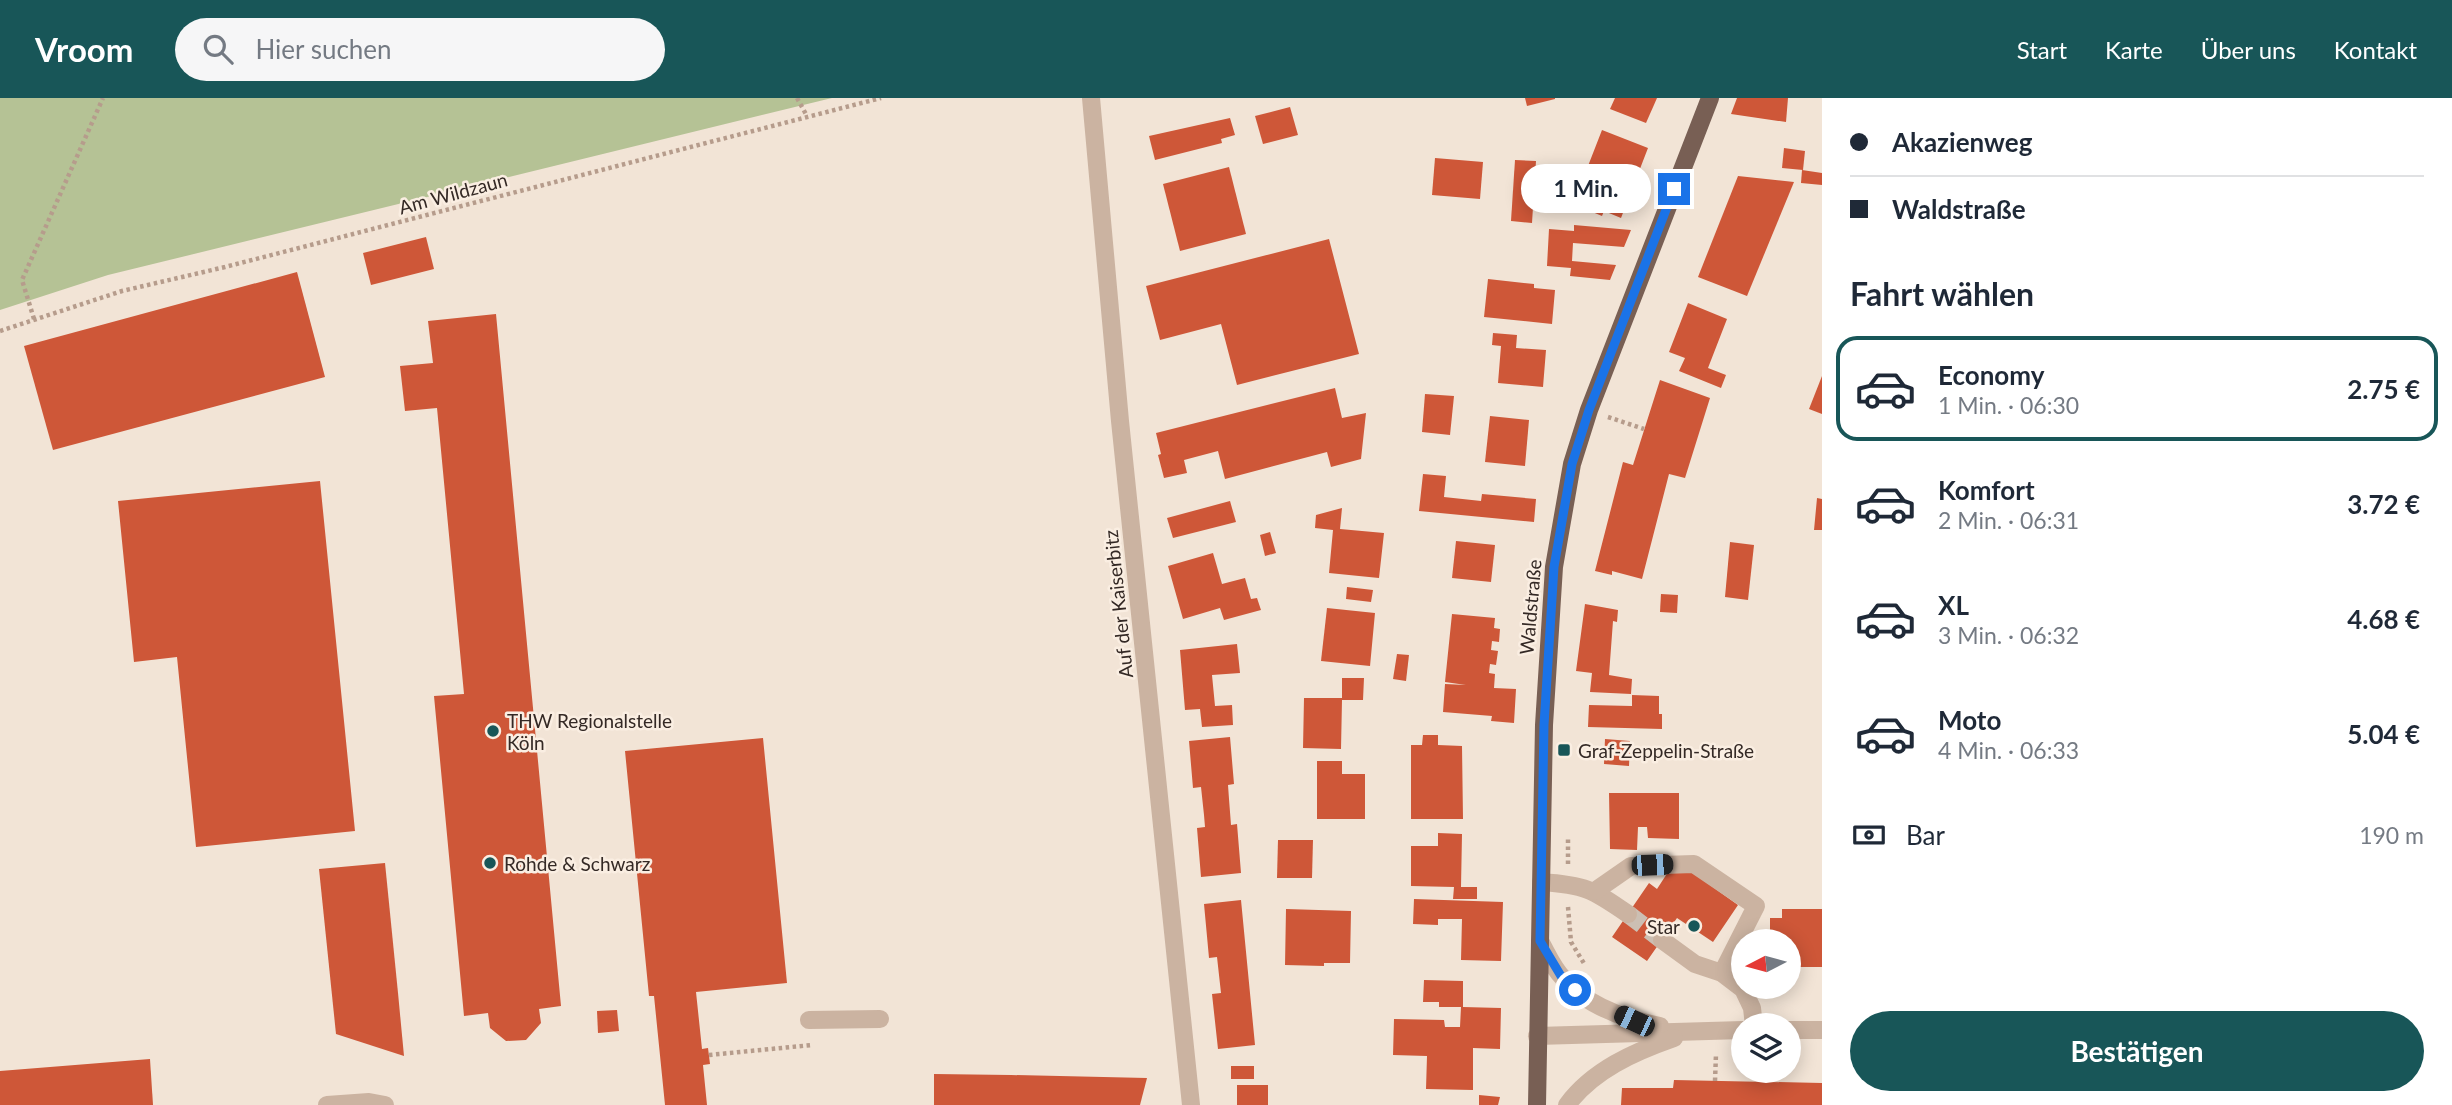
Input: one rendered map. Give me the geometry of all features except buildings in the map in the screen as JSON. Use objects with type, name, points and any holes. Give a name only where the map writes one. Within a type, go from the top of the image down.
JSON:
[{"type":"main road","name":"Waldstraße","points":[[1537,1105],[1545,680],[1554,567],[1572,464],[1589,410],[1710,98]]},
{"type":"street","name":"Auf der Kaiserbitz","points":[[1091,98],[1120,421],[1191,1105]]},
{"type":"street","points":[[1595,891],[1631,866],[1694,864],[1756,906],[1722,973]]},
{"type":"street","points":[[1541,882],[1568,884],[1595,891],[1628,914]]},
{"type":"street","points":[[1662,940],[1695,964],[1722,973],[1743,989],[1753,1013]]},
{"type":"street","points":[[1540,941],[1561,976],[1578,994],[1634,1021],[1690,1032]]},
{"type":"street","points":[[809,1020],[880,1019]]},
{"type":"street","points":[[1537,1036],[1731,1030]]},
{"type":"street","points":[[1801,1030],[1822,1030]]},
{"type":"street","points":[[1567,1105],[1590,1080],[1611,1066],[1648,1047],[1690,1032]]},
{"type":"street","points":[[327,1105],[369,1102],[385,1105]]},
{"type":"path","points":[[34,319],[22,280],[103,98]]},
{"type":"path","points":[[797,98],[807,116]]},
{"type":"path","name":"Am Wildzaun","points":[[0,331],[122,291],[225,267],[881,98]]},
{"type":"path","points":[[1589,410],[1644,429]]},
{"type":"path","points":[[1568,837],[1571,942],[1594,981],[1591,1001]]},
{"type":"path","points":[[709,1055],[812,1045]]},
{"type":"green space","points":[[0,98],[832,98],[108,275],[0,310]]},
{"type":"tunnel","points":[[1628,914],[1662,940]]},
{"type":"place","name":"THW Regionalstelle Köln","points":[[493,731]]},
{"type":"place","name":"Graf-Zeppelin-Straße","points":[[1564,750]]},
{"type":"place","name":"Rohde & Schwarz","points":[[490,863]]},
{"type":"place","name":"Star","points":[[1694,926]]},
{"type":"route","points":[[1575,990],[1561,976],[1540,941],[1546,669],[1554,567],[1572,464],[1589,410],[1674,189]]}]
